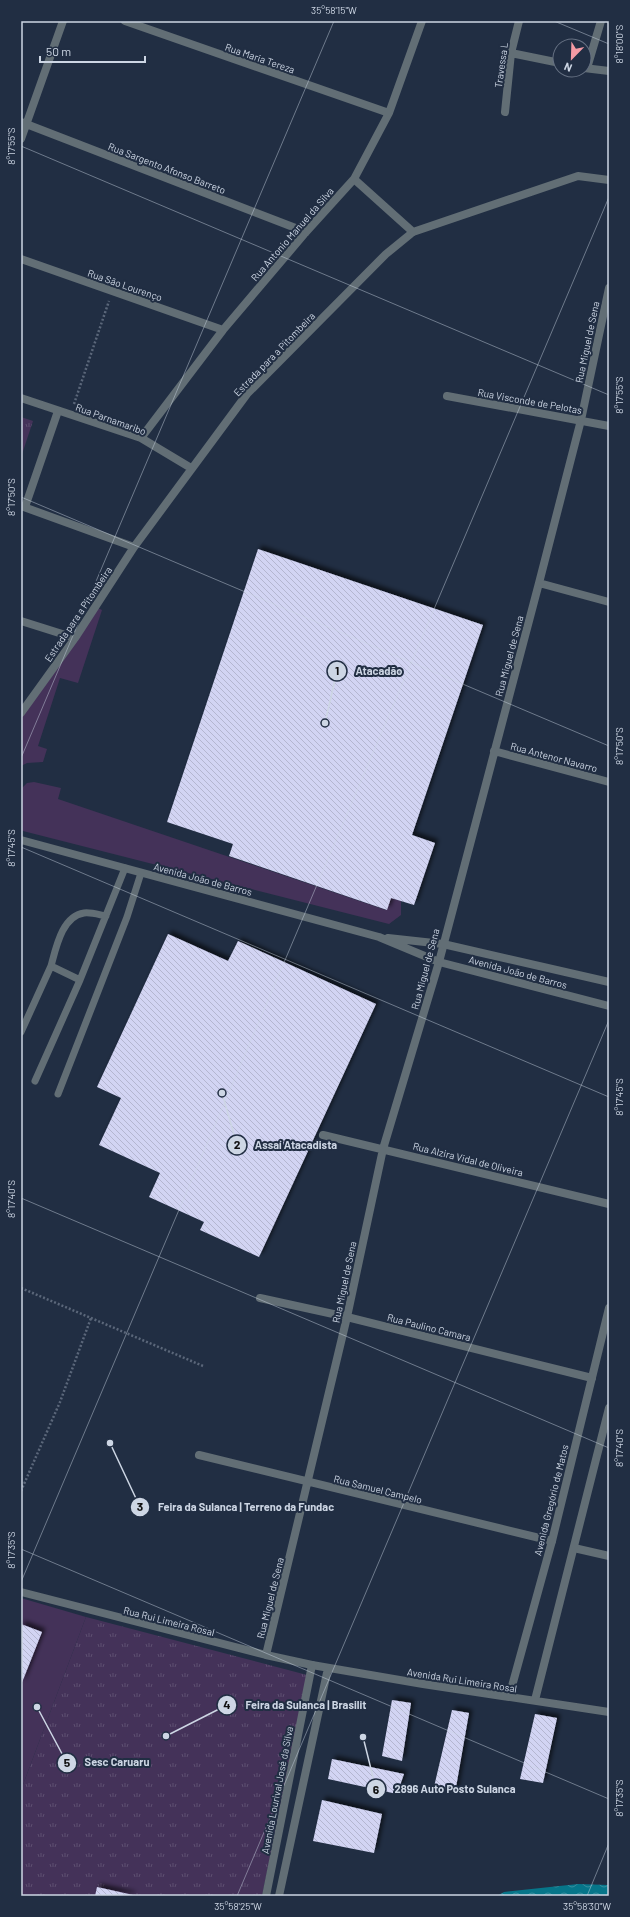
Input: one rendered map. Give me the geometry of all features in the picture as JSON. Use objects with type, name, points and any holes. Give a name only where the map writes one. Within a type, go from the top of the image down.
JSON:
[{"type":"street","points":[[21,139],[24,123],[63,21]]},
{"type":"street","name":"Rua Maria Tereza","points":[[125,21],[389,113]]},
{"type":"street","name":"Rua Antonio Manuel da Silva","points":[[141,438],[223,330],[306,232],[354,179],[389,113],[422,21]]},
{"type":"street","name":"Travessa L","points":[[505,112],[510,53],[519,21]]},
{"type":"street","points":[[592,49],[601,21]]},
{"type":"street","points":[[510,53],[552,61]]},
{"type":"street","points":[[592,69],[609,71]]},
{"type":"street","name":"Rua Sargento Afonso Barreto","points":[[24,123],[306,232]]},
{"type":"street","name":"Estrada para a Pitombeira","points":[[21,713],[75,638],[134,547],[247,394],[386,254],[413,232],[578,176],[609,180]]},
{"type":"street","points":[[354,179],[413,232]]},
{"type":"street","name":"Rua São Lourenço","points":[[21,259],[223,330]]},
{"type":"street","name":"Rua Miguel de Sena","points":[[266,1655],[347,1317],[383,1149],[439,962],[539,583],[581,420],[609,288]]},
{"type":"street","name":"Rua Visconde de Pelotas","points":[[447,396],[609,426]]},
{"type":"street","name":"Rua Parnamaribo","points":[[21,398],[141,438],[191,468]]},
{"type":"street","points":[[58,411],[23,506],[134,547]]},
{"type":"street","points":[[539,583],[609,602]]},
{"type":"street","points":[[21,621],[75,638]]},
{"type":"street","name":"Rua Antenor Navarro","points":[[494,751],[609,782]]},
{"type":"street","name":"Avenida João de Barros","points":[[21,840],[379,936],[443,944],[609,982]]},
{"type":"street","name":"Avenida João de Barros","points":[[379,936],[439,962],[609,1006]]},
{"type":"street","name":"Rua Alzira Vidal de Oliveira","points":[[323,1135],[609,1204]]},
{"type":"street","name":"Rua Paulino Camara","points":[[260,1298],[347,1317],[592,1378]]},
{"type":"street","name":"Avenida Gregório de Matos","points":[[509,1697],[552,1541],[609,1308]]},
{"type":"street","points":[[534,1700],[609,1408]]},
{"type":"street","name":"Rua Samuel Campelo","points":[[199,1455],[552,1541]]},
{"type":"street","points":[[574,1548],[609,1556]]},
{"type":"street","name":"Rua Rui Limeira Rosal","points":[[21,1592],[266,1655],[312,1665]]},
{"type":"street","name":"Avenida Rui Limeira Rosal","points":[[312,1665],[609,1712]]},
{"type":"street","name":"Avenida Lourival José da Silva","points":[[268,1896],[312,1665]]},
{"type":"street","points":[[280,1896],[328,1668]]},
{"type":"lane","points":[[35,1081],[80,980],[125,868]]},
{"type":"lane","points":[[58,1094],[127,917],[141,872]]},
{"type":"lane","points":[[21,1032],[51,966],[60,935],[77,915],[86,912],[106,916]]},
{"type":"lane","points":[[51,966],[80,980]]},
{"type":"path","points":[[70,415],[113,292]]},
{"type":"path","points":[[21,1288],[203,1366]]},
{"type":"path","points":[[21,1491],[60,1402],[91,1318]]},
{"type":"green space","points":[[21,417],[33,421],[21,457]]},
{"type":"green space","points":[[98,608],[102,610],[78,683],[60,678],[38,746],[47,749],[43,762],[27,763],[21,766],[21,719]]},
{"type":"green space","points":[[34,782],[61,788],[58,799],[386,910],[391,898],[401,901],[401,915],[389,924],[23,831],[21,830],[21,789],[27,783]]},
{"type":"green space","points":[[21,1598],[86,1617],[21,1790]]},
{"type":"green space","points":[[86,1617],[307,1675],[262,1896],[21,1896],[21,1790]]},
{"type":"water","points":[[578,1884],[609,1885],[609,1896],[497,1896],[504,1892]]},
{"type":"building","points":[[258,549],[483,625],[412,835],[435,843],[414,905],[391,898],[387,910],[229,856],[233,844],[167,822]]},
{"type":"building","points":[[168,934],[228,961],[238,941],[376,1004],[259,1257],[200,1230],[204,1222],[149,1197],[160,1173],[99,1145],[121,1098],[97,1087]]},
{"type":"building","points":[[21,1624],[42,1632],[21,1685]]},
{"type":"building","points":[[392,1700],[411,1703],[402,1761],[382,1756]]},
{"type":"building","points":[[452,1710],[469,1713],[455,1793],[434,1787]]},
{"type":"building","points":[[535,1714],[557,1718],[543,1783],[520,1779]]},
{"type":"building","points":[[332,1759],[404,1774],[397,1794],[328,1779]]},
{"type":"building","points":[[322,1800],[382,1814],[374,1853],[313,1841]]},
{"type":"building","points":[[97,1887],[133,1895],[95,1896]]},
{"type":"place","name":"Atacadão","points":[[325,723]]},
{"type":"place","name":"Assaí Atacadista","points":[[222,1093]]},
{"type":"place","name":"Feira da Sulanca | Terreno da Fundac","points":[[110,1443]]},
{"type":"place","name":"Sesc Caruaru","points":[[37,1707]]},
{"type":"place","name":"Feira da Sulanca | Brasilit","points":[[166,1736]]},
{"type":"place","name":"2896 Auto Posto Sulanca","points":[[363,1737]]}]
